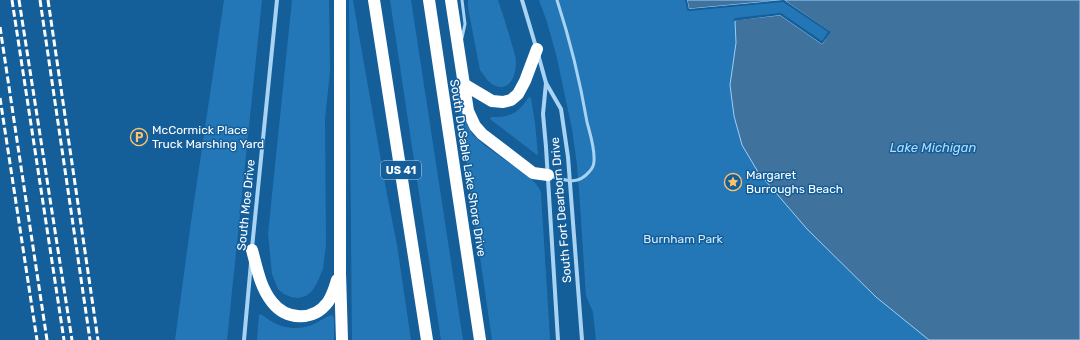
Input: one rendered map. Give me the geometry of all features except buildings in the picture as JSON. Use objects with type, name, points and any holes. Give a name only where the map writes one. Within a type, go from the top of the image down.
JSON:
[{"type":"highway","points":[[340,0],[340,273],[342,340]]},
{"type":"highway","name":"US 41","points":[[374,0],[427,340]]},
{"type":"highway","name":"South DuSable Lake Shore Drive","points":[[429,0],[480,340]]},
{"type":"highway","points":[[450,0],[465,85],[468,111],[475,126],[482,134],[533,172],[548,175]]},
{"type":"highway","points":[[465,85],[492,101],[503,102],[511,100],[518,94],[526,81],[537,49]]},
{"type":"highway","points":[[252,250],[258,275],[265,291],[280,311],[292,316],[307,316],[318,312],[328,302],[340,273]]},
{"type":"street","name":"South Moe Drive","points":[[244,340],[277,0]]},
{"type":"street","name":"South Fort Dearborn Drive","points":[[522,0],[546,83],[561,110],[568,157],[582,340]]},
{"type":"street","name":"South Fort Dearborn Drive","points":[[546,83],[543,114],[558,340]]},
{"type":"lane","points":[[458,51],[465,24],[462,0]]},
{"type":"lane","points":[[548,175],[570,182],[581,178],[590,171],[594,162],[586,111],[577,71],[557,0]]},
{"type":"green space","points":[[224,0],[262,0],[227,340],[175,340],[191,222]]},
{"type":"green space","points":[[292,0],[329,0],[330,71],[325,119],[326,244],[323,269],[317,283],[312,291],[306,296],[298,298],[284,294],[278,289],[272,274],[268,234]]},
{"type":"green space","points":[[349,0],[353,0],[397,245],[411,340],[352,340]]},
{"type":"green space","points":[[390,0],[411,0],[463,340],[441,340]]},
{"type":"green space","points":[[468,0],[498,0],[516,61],[513,79],[508,85],[497,87],[486,78],[480,70],[468,8]]},
{"type":"green space","name":"Burnham Park","points":[[539,0],[687,0],[689,9],[784,0],[831,32],[822,44],[780,15],[735,20],[736,43],[730,85],[876,297],[929,340],[596,340],[593,312],[586,296],[577,165],[572,129],[557,58]]},
{"type":"green space","points":[[530,97],[535,123],[537,155],[490,119],[491,117],[503,117],[513,114]]},
{"type":"green space","points":[[458,105],[462,105],[467,124],[473,135],[484,145],[530,178],[537,185],[541,193],[550,340],[492,340]]},
{"type":"green space","points":[[261,314],[276,324],[291,328],[307,327],[332,315],[334,318],[334,340],[257,340],[259,315]]},
{"type":"water","points":[[687,0],[783,0],[689,9]]},
{"type":"water","name":"Lake Michigan","points":[[784,0],[1080,0],[1080,340],[929,340],[876,297],[807,229],[758,172],[742,145],[734,116],[730,85],[736,43],[735,20],[780,15],[822,44],[830,32]]},
{"type":"pier","points":[[685,0],[687,0],[689,9],[784,0],[831,32],[822,44],[780,15],[733,21],[735,18],[781,13],[822,41],[828,32],[783,2],[689,11],[687,10]]},
{"type":"railway","points":[[12,0],[64,340]]},
{"type":"railway","points":[[19,0],[72,340]]},
{"type":"railway","points":[[40,0],[90,340]]},
{"type":"railway","points":[[48,0],[98,340]]},
{"type":"railway","points":[[0,27],[47,340]]},
{"type":"railway","points":[[0,98],[37,340]]},
{"type":"place","name":"McCormick Place Truck Marshing Yard","points":[[139,137]]},
{"type":"place","name":"Margaret Burroughs Beach","points":[[733,182]]}]
